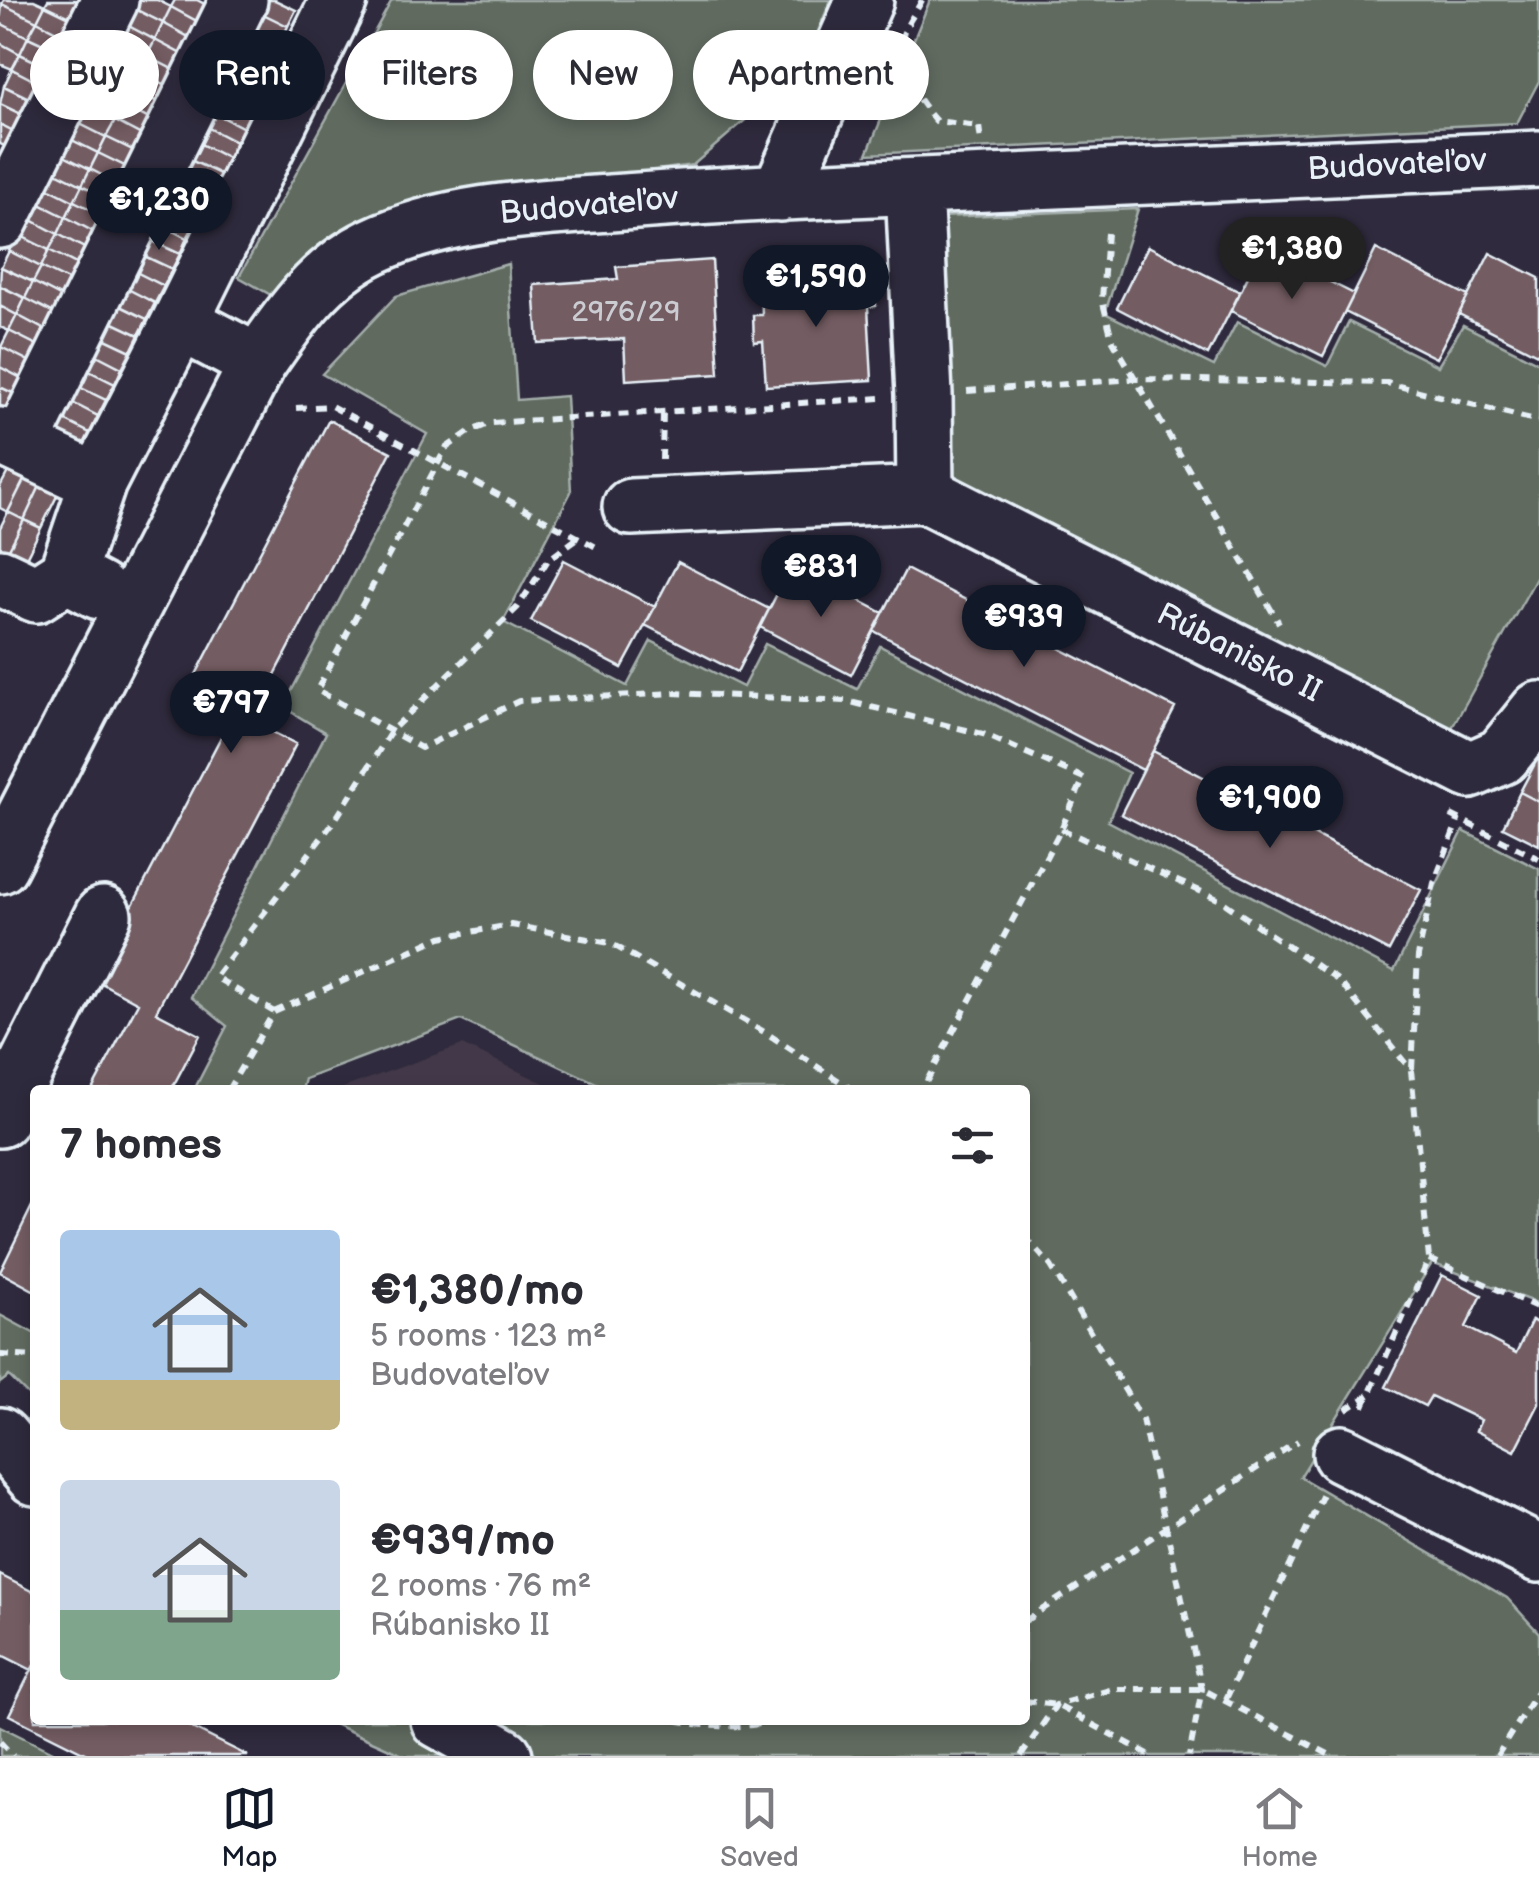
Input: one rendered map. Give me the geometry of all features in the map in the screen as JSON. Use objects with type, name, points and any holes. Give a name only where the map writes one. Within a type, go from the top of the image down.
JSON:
[{"type":"street","points":[[0,220],[110,0]]},
{"type":"street","points":[[98,482],[10,440],[239,0]]},
{"type":"street","points":[[0,577],[36,594],[67,574],[98,482],[340,0]]},
{"type":"street","points":[[780,193],[865,0]]},
{"type":"street","name":"Budovateľov","points":[[0,866],[17,793],[132,610],[258,362],[295,308],[336,268],[374,246],[486,214],[566,206],[914,186],[1539,159]]},
{"type":"street","points":[[914,186],[924,395],[924,494]]},
{"type":"street","points":[[180,322],[258,362]]},
{"type":"street","name":"Rúbanisko II","points":[[615,528],[924,494],[1470,770],[1502,756],[1539,710]]},
{"type":"street","points":[[67,574],[132,610]]},
{"type":"street","points":[[0,1119],[103,915]]},
{"type":"street","points":[[1329,1434],[1539,1554]]},
{"type":"street","points":[[0,1436],[30,1472]]},
{"type":"street","points":[[448,1725],[504,1756]]},
{"type":"path","points":[[922,0],[903,36],[906,73],[919,102],[936,121],[979,126]]},
{"type":"path","points":[[1106,234],[1102,299],[1112,339],[1286,634]]},
{"type":"path","points":[[925,1085],[1061,829],[1084,778],[983,734],[846,700],[674,693],[519,700],[422,748],[317,690],[446,448],[491,422],[1136,379],[1387,383],[1539,420]]},
{"type":"path","points":[[296,408],[331,406],[579,538]]},
{"type":"path","points":[[274,1012],[215,977],[334,820],[392,730],[518,607],[548,560],[579,538],[615,528]]},
{"type":"path","points":[[1030,1618],[1167,1526],[1329,1434],[1370,1394],[1429,1259],[1412,1070],[1418,956],[1434,883],[1462,806]]},
{"type":"path","points":[[1061,829],[1220,900],[1340,980],[1412,1070]]},
{"type":"path","points":[[231,1085],[274,1012],[441,937],[511,925],[610,944],[766,1033],[845,1085]]},
{"type":"path","points":[[1030,1243],[1050,1266],[1142,1419],[1202,1689],[1189,1756]]},
{"type":"path","points":[[1429,1259],[1539,1308]]},
{"type":"path","points":[[0,1355],[30,1356]]},
{"type":"path","points":[[1226,1699],[1329,1434],[1370,1394]]},
{"type":"path","points":[[1497,1756],[1539,1688]]},
{"type":"path","points":[[1020,1756],[1056,1705],[1113,1689],[1202,1689],[1332,1756]]},
{"type":"path","points":[[1030,1702],[1056,1705],[1152,1756]]},
{"type":"path","points":[[0,1742],[13,1756]]},
{"type":"shaded area","points":[[462,1045],[548,1085],[351,1085]]},
{"type":"green space","points":[[392,0],[831,0],[818,30],[693,30],[693,120],[745,120],[693,165],[482,194],[278,299],[239,277],[345,85],[345,120],[513,120],[513,30],[375,30]]},
{"type":"green space","points":[[930,0],[1539,0],[1539,81],[1517,123],[867,154],[881,120],[929,120],[929,30],[918,30]]},
{"type":"green space","points":[[1138,209],[1105,313],[1214,366],[1237,322],[1327,366],[1349,322],[1438,366],[1463,325],[1539,363],[1539,573],[1445,740],[948,478],[939,217]]},
{"type":"green space","points":[[508,264],[517,400],[566,396],[571,492],[503,622],[627,686],[651,641],[743,687],[765,644],[857,689],[880,646],[1129,773],[1108,821],[1394,971],[1463,831],[1539,869],[1539,1304],[1432,1263],[1300,1477],[1507,1598],[1539,1633],[1539,1756],[405,1756],[336,1725],[1030,1725],[1030,1085],[600,1085],[461,1020],[305,1079],[303,1085],[197,1085],[227,1026],[191,997],[326,733],[283,707],[427,434],[322,374],[396,296]]},
{"type":"green space","points":[[0,1315],[30,1331],[30,1397],[9,1376],[0,1383]]},
{"type":"green space","points":[[0,1726],[60,1756],[0,1756]]},
{"type":"building","points":[[4,0],[34,0],[45,5],[37,21],[2,4]]},
{"type":"building","points":[[48,0],[84,4],[76,20],[45,5]]},
{"type":"building","points":[[135,0],[157,0],[171,7],[163,23],[131,7]]},
{"type":"building","points":[[175,0],[197,0],[212,8],[204,25],[171,7]]},
{"type":"building","points":[[259,0],[275,0],[296,10],[288,26],[255,10]]},
{"type":"building","points":[[2,4],[37,21],[28,37],[0,23]]},
{"type":"building","points":[[45,5],[76,20],[71,30],[54,30],[37,21]]},
{"type":"building","points":[[131,7],[163,23],[159,32],[136,30],[123,23]]},
{"type":"building","points":[[171,7],[204,25],[202,30],[179,32],[163,23]]},
{"type":"building","points":[[255,10],[288,26],[286,30],[246,27]]},
{"type":"building","points":[[37,21],[54,30],[32,30]]},
{"type":"building","points":[[0,23],[28,37],[20,54],[0,43]]},
{"type":"building","points":[[163,23],[179,32],[179,53],[159,42]]},
{"type":"building","points":[[28,37],[30,38],[30,59],[20,54]]},
{"type":"building","points":[[159,42],[179,53],[179,72],[159,62]]},
{"type":"building","points":[[0,43],[20,54],[12,69],[0,64]]},
{"type":"building","points":[[20,54],[30,59],[30,78],[12,69]]},
{"type":"building","points":[[159,62],[179,72],[171,89],[159,83]]},
{"type":"building","points":[[12,69],[30,78],[30,99],[4,86]]},
{"type":"building","points":[[159,83],[171,89],[163,105],[159,103]]},
{"type":"building","points":[[4,86],[30,99],[30,111],[27,117],[0,104]]},
{"type":"building","points":[[0,104],[27,117],[19,134],[0,124]]},
{"type":"building","points":[[113,120],[115,121],[106,137],[74,121]]},
{"type":"building","points":[[151,120],[155,122],[147,138],[115,121]]},
{"type":"building","points":[[206,120],[228,120],[244,128],[236,142],[203,125]]},
{"type":"building","points":[[228,120],[248,120],[244,128]]},
{"type":"building","points":[[74,121],[106,137],[98,153],[66,137]]},
{"type":"building","points":[[115,121],[147,138],[139,153],[106,137]]},
{"type":"building","points":[[0,124],[19,134],[11,149],[0,144]]},
{"type":"building","points":[[203,125],[236,142],[228,158],[195,141]]},
{"type":"building","points":[[66,137],[98,153],[90,169],[58,153]]},
{"type":"building","points":[[106,137],[139,153],[131,169],[98,153]]},
{"type":"building","points":[[195,141],[228,158],[220,174],[186,158]]},
{"type":"building","points":[[58,153],[90,169],[82,185],[50,169]]},
{"type":"building","points":[[98,153],[131,169],[123,186],[90,169]]},
{"type":"building","points":[[186,158],[220,174],[212,190],[178,174]]},
{"type":"building","points":[[50,169],[82,185],[74,201],[42,185]]},
{"type":"building","points":[[90,169],[123,186],[115,202],[82,185]]},
{"type":"building","points":[[178,174],[212,190],[204,206],[171,190]]},
{"type":"building","points":[[42,185],[74,201],[66,217],[34,201]]},
{"type":"building","points":[[82,185],[115,202],[107,217],[74,201]]},
{"type":"building","points":[[171,190],[204,206],[196,222],[162,206]]},
{"type":"building","points":[[34,201],[66,217],[58,234],[26,217]]},
{"type":"building","points":[[74,201],[107,217],[98,234],[66,217]]},
{"type":"building","points":[[162,206],[196,222],[187,238],[154,222]]},
{"type":"building","points":[[26,217],[58,234],[49,250],[17,234]]},
{"type":"building","points":[[66,217],[98,234],[90,251],[58,234]]},
{"type":"building","points":[[154,222],[187,238],[180,254],[146,238]]},
{"type":"building","points":[[17,234],[49,250],[41,267],[9,251]]},
{"type":"building","points":[[58,234],[90,251],[82,267],[49,250]]},
{"type":"building","points":[[146,238],[180,254],[172,269],[138,253]]},
{"type":"building","points":[[1148,246],[1240,292],[1208,355],[1117,308]]},
{"type":"building","points":[[1262,248],[1354,294],[1323,356],[1231,311]]},
{"type":"building","points":[[1376,249],[1468,296],[1436,358],[1345,312]]},
{"type":"building","points":[[49,250],[82,267],[74,283],[41,267]]},
{"type":"building","points":[[9,251],[41,267],[33,282],[1,267]]},
{"type":"building","points":[[138,253],[172,269],[164,286],[130,269]]},
{"type":"building","points":[[1490,253],[1539,278],[1539,355],[1459,314]]},
{"type":"building","points":[[712,260],[719,374],[626,380],[624,339],[538,343],[534,285],[618,279],[616,267]]},
{"type":"building","points":[[1,267],[33,282],[25,298],[0,286]]},
{"type":"building","points":[[41,267],[74,283],[66,299],[33,282]]},
{"type":"building","points":[[130,269],[164,286],[155,303],[122,286]]},
{"type":"building","points":[[866,275],[867,281],[875,280],[876,306],[868,307],[872,380],[766,386],[763,341],[754,342],[753,315],[762,315],[761,280]]},
{"type":"building","points":[[33,282],[66,299],[58,315],[25,298]]},
{"type":"building","points":[[0,286],[25,298],[17,315],[0,306]]},
{"type":"building","points":[[122,286],[155,303],[147,319],[114,303]]},
{"type":"building","points":[[25,298],[58,315],[49,332],[17,315]]},
{"type":"building","points":[[114,303],[147,319],[139,335],[105,319]]},
{"type":"building","points":[[0,306],[17,315],[9,331],[0,327]]},
{"type":"building","points":[[17,315],[49,332],[41,347],[9,331]]},
{"type":"building","points":[[105,319],[139,335],[131,351],[97,335]]},
{"type":"building","points":[[9,331],[41,347],[33,363],[1,347]]},
{"type":"building","points":[[97,335],[131,351],[122,368],[89,351]]},
{"type":"building","points":[[1,347],[33,363],[25,380],[0,367]]},
{"type":"building","points":[[89,351],[122,368],[115,384],[81,367]]},
{"type":"building","points":[[0,367],[25,380],[17,395],[0,387]]},
{"type":"building","points":[[81,367],[115,384],[106,400],[73,384]]},
{"type":"building","points":[[73,384],[106,400],[98,416],[65,399]]},
{"type":"building","points":[[0,387],[17,395],[8,413],[0,409]]},
{"type":"building","points":[[65,399],[98,416],[90,433],[56,416]]},
{"type":"building","points":[[56,416],[90,433],[81,450],[48,434]]},
{"type":"building","points":[[329,420],[391,452],[251,721],[296,744],[156,1012],[200,1035],[174,1085],[95,1085],[138,1003],[94,979],[234,712],[189,688]]},
{"type":"building","points":[[9,470],[25,478],[8,512],[0,508],[0,487]]},
{"type":"building","points":[[25,478],[40,486],[24,520],[8,512]]},
{"type":"building","points":[[40,486],[58,494],[41,528],[24,520]]},
{"type":"building","points":[[8,512],[24,520],[8,551],[0,547],[0,528]]},
{"type":"building","points":[[24,520],[41,528],[25,560],[8,551]]},
{"type":"building","points":[[564,560],[655,607],[622,668],[531,621]]},
{"type":"building","points":[[678,562],[769,609],[737,672],[645,625]]},
{"type":"building","points":[[792,565],[883,613],[851,675],[760,627]]},
{"type":"building","points":[[906,569],[1175,708],[1143,770],[874,631]]},
{"type":"building","points":[[1153,751],[1421,890],[1389,951],[1121,814]]},
{"type":"building","points":[[1539,756],[1539,802],[1520,792]]},
{"type":"building","points":[[1520,792],[1539,802],[1539,845],[1503,827]]},
{"type":"building","points":[[30,1210],[30,1288],[0,1272]]},
{"type":"building","points":[[1442,1275],[1482,1295],[1466,1327],[1516,1353],[1532,1320],[1539,1325],[1539,1404],[1515,1451],[1476,1431],[1481,1420],[1431,1396],[1425,1406],[1386,1387]]},
{"type":"building","points":[[0,1575],[30,1590],[30,1669],[0,1654]]},
{"type":"building","points":[[30,1673],[30,1725],[186,1725],[248,1756],[91,1756],[9,1715]]}]
